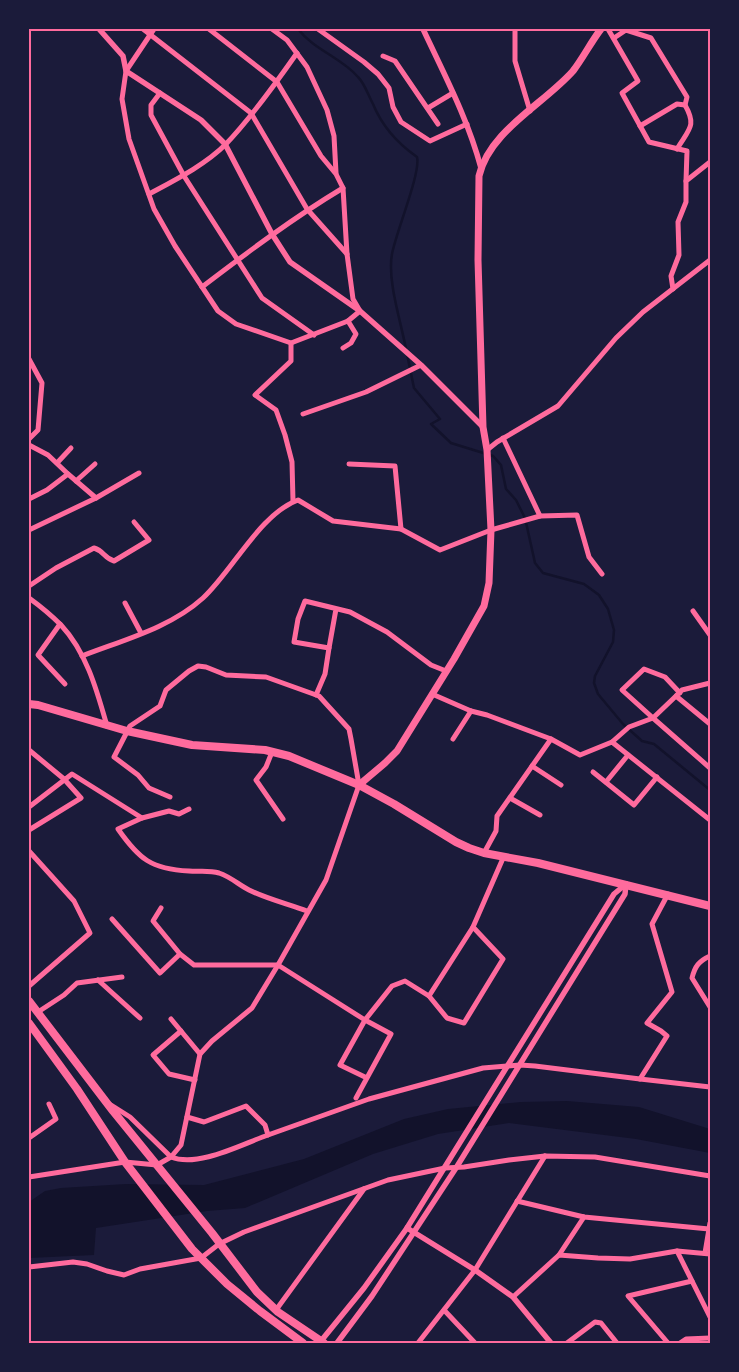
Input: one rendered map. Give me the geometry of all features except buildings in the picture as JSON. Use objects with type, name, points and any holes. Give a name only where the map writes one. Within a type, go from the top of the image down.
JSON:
[{"type":"main road","points":[[359,785],[385,764],[397,751],[484,606],[489,583],[491,530],[487,450],[483,427],[478,260],[479,176],[481,168],[489,150],[573,71],[600,29]]},
{"type":"main road","points":[[29,704],[38,705],[108,727],[192,744],[272,752],[289,756],[359,785],[456,842],[484,853],[538,863],[710,906]]},
{"type":"main road","points":[[29,1001],[106,1102],[258,1292],[276,1310],[321,1343]]},
{"type":"main road","points":[[29,1023],[125,1162],[192,1249],[260,1311],[302,1343]]},
{"type":"street","points":[[99,29],[123,56],[126,71],[122,99],[129,139],[154,209],[175,246],[218,311],[236,324],[291,343],[348,321],[360,311]]},
{"type":"street","points":[[143,29],[251,113],[307,209],[347,254]]},
{"type":"street","points":[[126,71],[154,29]]},
{"type":"street","points":[[209,29],[277,82],[321,156],[336,174],[343,188],[347,254],[353,299],[360,311]]},
{"type":"street","points":[[272,29],[288,40],[307,67],[327,110],[334,136],[336,174]]},
{"type":"street","points":[[318,29],[378,74],[388,88],[393,107],[401,122],[409,128],[430,141],[467,124]]},
{"type":"street","points":[[423,29],[467,124],[481,168]]},
{"type":"street","points":[[515,29],[515,61],[530,111]]},
{"type":"street","points":[[608,29],[638,81],[622,93],[649,142],[687,152],[686,202],[678,222],[679,256],[671,276],[673,289]]},
{"type":"street","points":[[614,38],[626,30],[652,38],[687,97],[685,105],[692,116],[692,123],[677,149]]},
{"type":"street","points":[[149,194],[184,176],[225,144],[298,54]]},
{"type":"street","points":[[383,56],[395,61],[438,124]]},
{"type":"street","points":[[126,71],[201,120],[225,144],[272,234],[290,262],[360,311],[422,365],[483,427]]},
{"type":"street","points":[[160,93],[151,106],[151,115],[184,176],[262,298],[314,335]]},
{"type":"street","points":[[428,108],[453,93]]},
{"type":"street","points":[[640,126],[677,104],[685,105]]},
{"type":"street","points":[[686,181],[710,162]]},
{"type":"street","points":[[202,287],[307,209],[343,188]]},
{"type":"street","points":[[487,450],[503,438],[558,406],[616,338],[643,312],[710,260]]},
{"type":"street","points":[[343,348],[351,343],[356,334],[348,321]]},
{"type":"street","points":[[291,343],[291,361],[255,395],[276,410],[285,435],[292,462],[293,501]]},
{"type":"street","points":[[29,359],[42,383],[38,430],[29,439]]},
{"type":"street","points":[[303,414],[366,392],[422,365]]},
{"type":"street","points":[[503,438],[540,516]]},
{"type":"street","points":[[29,446],[48,455],[96,498]]},
{"type":"street","points":[[57,463],[71,448]]},
{"type":"street","points":[[76,481],[95,464]]},
{"type":"street","points":[[349,464],[395,466],[401,529]]},
{"type":"street","points":[[29,530],[96,498],[140,473]]},
{"type":"street","points":[[29,499],[47,490],[68,474]]},
{"type":"street","points":[[82,656],[141,633],[184,612],[203,597],[250,540],[277,512],[293,501],[298,500],[333,521],[401,529],[440,550],[491,530],[540,516],[577,515],[589,557],[602,574]]},
{"type":"street","points":[[29,586],[56,568],[94,548],[101,550],[107,559],[114,561],[149,540],[134,522]]},
{"type":"street","points":[[29,598],[68,633],[94,679],[108,727]]},
{"type":"street","points":[[329,648],[294,642],[298,619],[304,601],[350,612],[387,632],[431,666],[446,671]]},
{"type":"street","points":[[125,603],[141,633]]},
{"type":"street","points":[[316,695],[325,674],[336,609]]},
{"type":"street","points":[[694,611],[710,635]]},
{"type":"street","points":[[60,624],[38,655],[64,684]]},
{"type":"street","points":[[29,1177],[125,1162],[157,1165],[171,1157],[181,1145],[200,1054],[212,1041],[252,1008],[326,880],[359,785],[349,729],[320,696],[266,677],[226,675],[198,666],[166,690],[160,706],[130,726],[114,757],[138,774],[149,788],[170,797]]},
{"type":"street","points":[[710,724],[678,695],[665,677],[644,669],[622,690],[710,768]]},
{"type":"street","points":[[432,694],[470,711],[487,715],[551,739],[580,755],[612,742],[629,727],[653,718],[682,690],[710,683]]},
{"type":"street","points":[[453,739],[470,711]]},
{"type":"street","points":[[484,853],[496,831],[497,816],[551,739]]},
{"type":"street","points":[[612,742],[710,820]]},
{"type":"street","points":[[29,750],[64,779],[81,798],[29,830]]},
{"type":"street","points":[[272,752],[266,767],[256,780],[283,819]]},
{"type":"street","points":[[606,782],[628,755]]},
{"type":"street","points":[[532,766],[561,785]]},
{"type":"street","points":[[593,772],[634,805],[657,777]]},
{"type":"street","points":[[29,807],[72,774],[142,818]]},
{"type":"street","points":[[510,798],[540,815]]},
{"type":"street","points":[[189,809],[180,814],[169,811],[142,818],[118,829],[129,846],[144,860],[168,870],[219,873],[232,878],[251,891],[307,911]]},
{"type":"street","points":[[29,851],[74,901],[90,933],[29,986]]},
{"type":"street","points":[[428,996],[473,927],[504,856]]},
{"type":"street","points":[[337,1343],[372,1296],[456,1168],[624,894],[626,884]]},
{"type":"street","points":[[321,1343],[407,1228],[614,894],[626,884]]},
{"type":"street","points":[[640,1079],[667,1036],[647,1023],[672,992],[652,924],[668,894]]},
{"type":"street","points":[[161,908],[153,921],[180,954],[194,965],[278,965],[365,1020],[391,1034],[356,1098]]},
{"type":"street","points":[[112,920],[160,973],[180,954]]},
{"type":"street","points":[[367,1078],[340,1065],[365,1020],[392,986],[405,981],[428,996],[447,1018],[464,1023],[503,958],[473,927]]},
{"type":"street","points":[[710,956],[695,966],[692,978],[710,1007]]},
{"type":"street","points":[[38,1012],[64,996],[77,983],[122,977]]},
{"type":"street","points":[[98,980],[140,1018]]},
{"type":"street","points":[[171,1019],[200,1054]]},
{"type":"street","points":[[181,1032],[152,1055],[169,1074],[195,1080]]},
{"type":"street","points":[[106,1102],[130,1117],[171,1157],[180,1161],[209,1157],[268,1134],[370,1099],[483,1068],[520,1064],[710,1087]]},
{"type":"street","points":[[29,1138],[56,1119],[49,1104]]},
{"type":"street","points":[[187,1117],[204,1122],[246,1106],[265,1125],[268,1134]]},
{"type":"street","points":[[418,1343],[475,1270],[544,1156]]},
{"type":"street","points":[[29,1267],[73,1262],[87,1264],[124,1275],[201,1258],[219,1244],[244,1232],[388,1180],[445,1168],[544,1156],[595,1158],[710,1176]]},
{"type":"street","points":[[276,1310],[364,1188]]},
{"type":"street","points":[[517,1201],[584,1217],[710,1226],[707,1253],[677,1251],[630,1259],[559,1255]]},
{"type":"street","points":[[513,1297],[559,1255],[584,1217]]},
{"type":"street","points":[[407,1228],[475,1270],[513,1297],[552,1343]]},
{"type":"street","points":[[677,1251],[710,1317]]},
{"type":"street","points":[[668,1343],[628,1296],[692,1281]]},
{"type":"street","points":[[444,1310],[474,1343]]},
{"type":"street","points":[[567,1343],[595,1322],[601,1323],[617,1343]]},
{"type":"street","points":[[680,1343],[686,1339],[710,1338]]},
{"type":"shaded area","points":[[567,1101],[639,1107],[710,1129],[710,1153],[636,1139],[509,1123],[438,1134],[373,1154],[245,1208],[207,1211],[96,1228],[94,1255],[29,1258],[29,1202],[45,1191],[61,1188],[126,1184],[204,1185],[304,1159],[404,1119],[448,1109],[521,1102]]},
{"type":"waterway","points":[[298,29],[312,43],[344,64],[358,77],[365,86],[386,127],[403,146],[417,157],[412,189],[394,244],[391,264],[395,301],[406,349]]},
{"type":"waterway","points":[[407,354],[414,388],[440,419],[431,424],[451,443],[493,456],[501,465],[506,489],[516,500],[525,518],[535,563],[543,573],[584,584],[599,595],[608,609],[614,630],[613,642],[595,676],[594,683],[598,694],[623,724],[642,741],[654,744],[710,790]]}]
